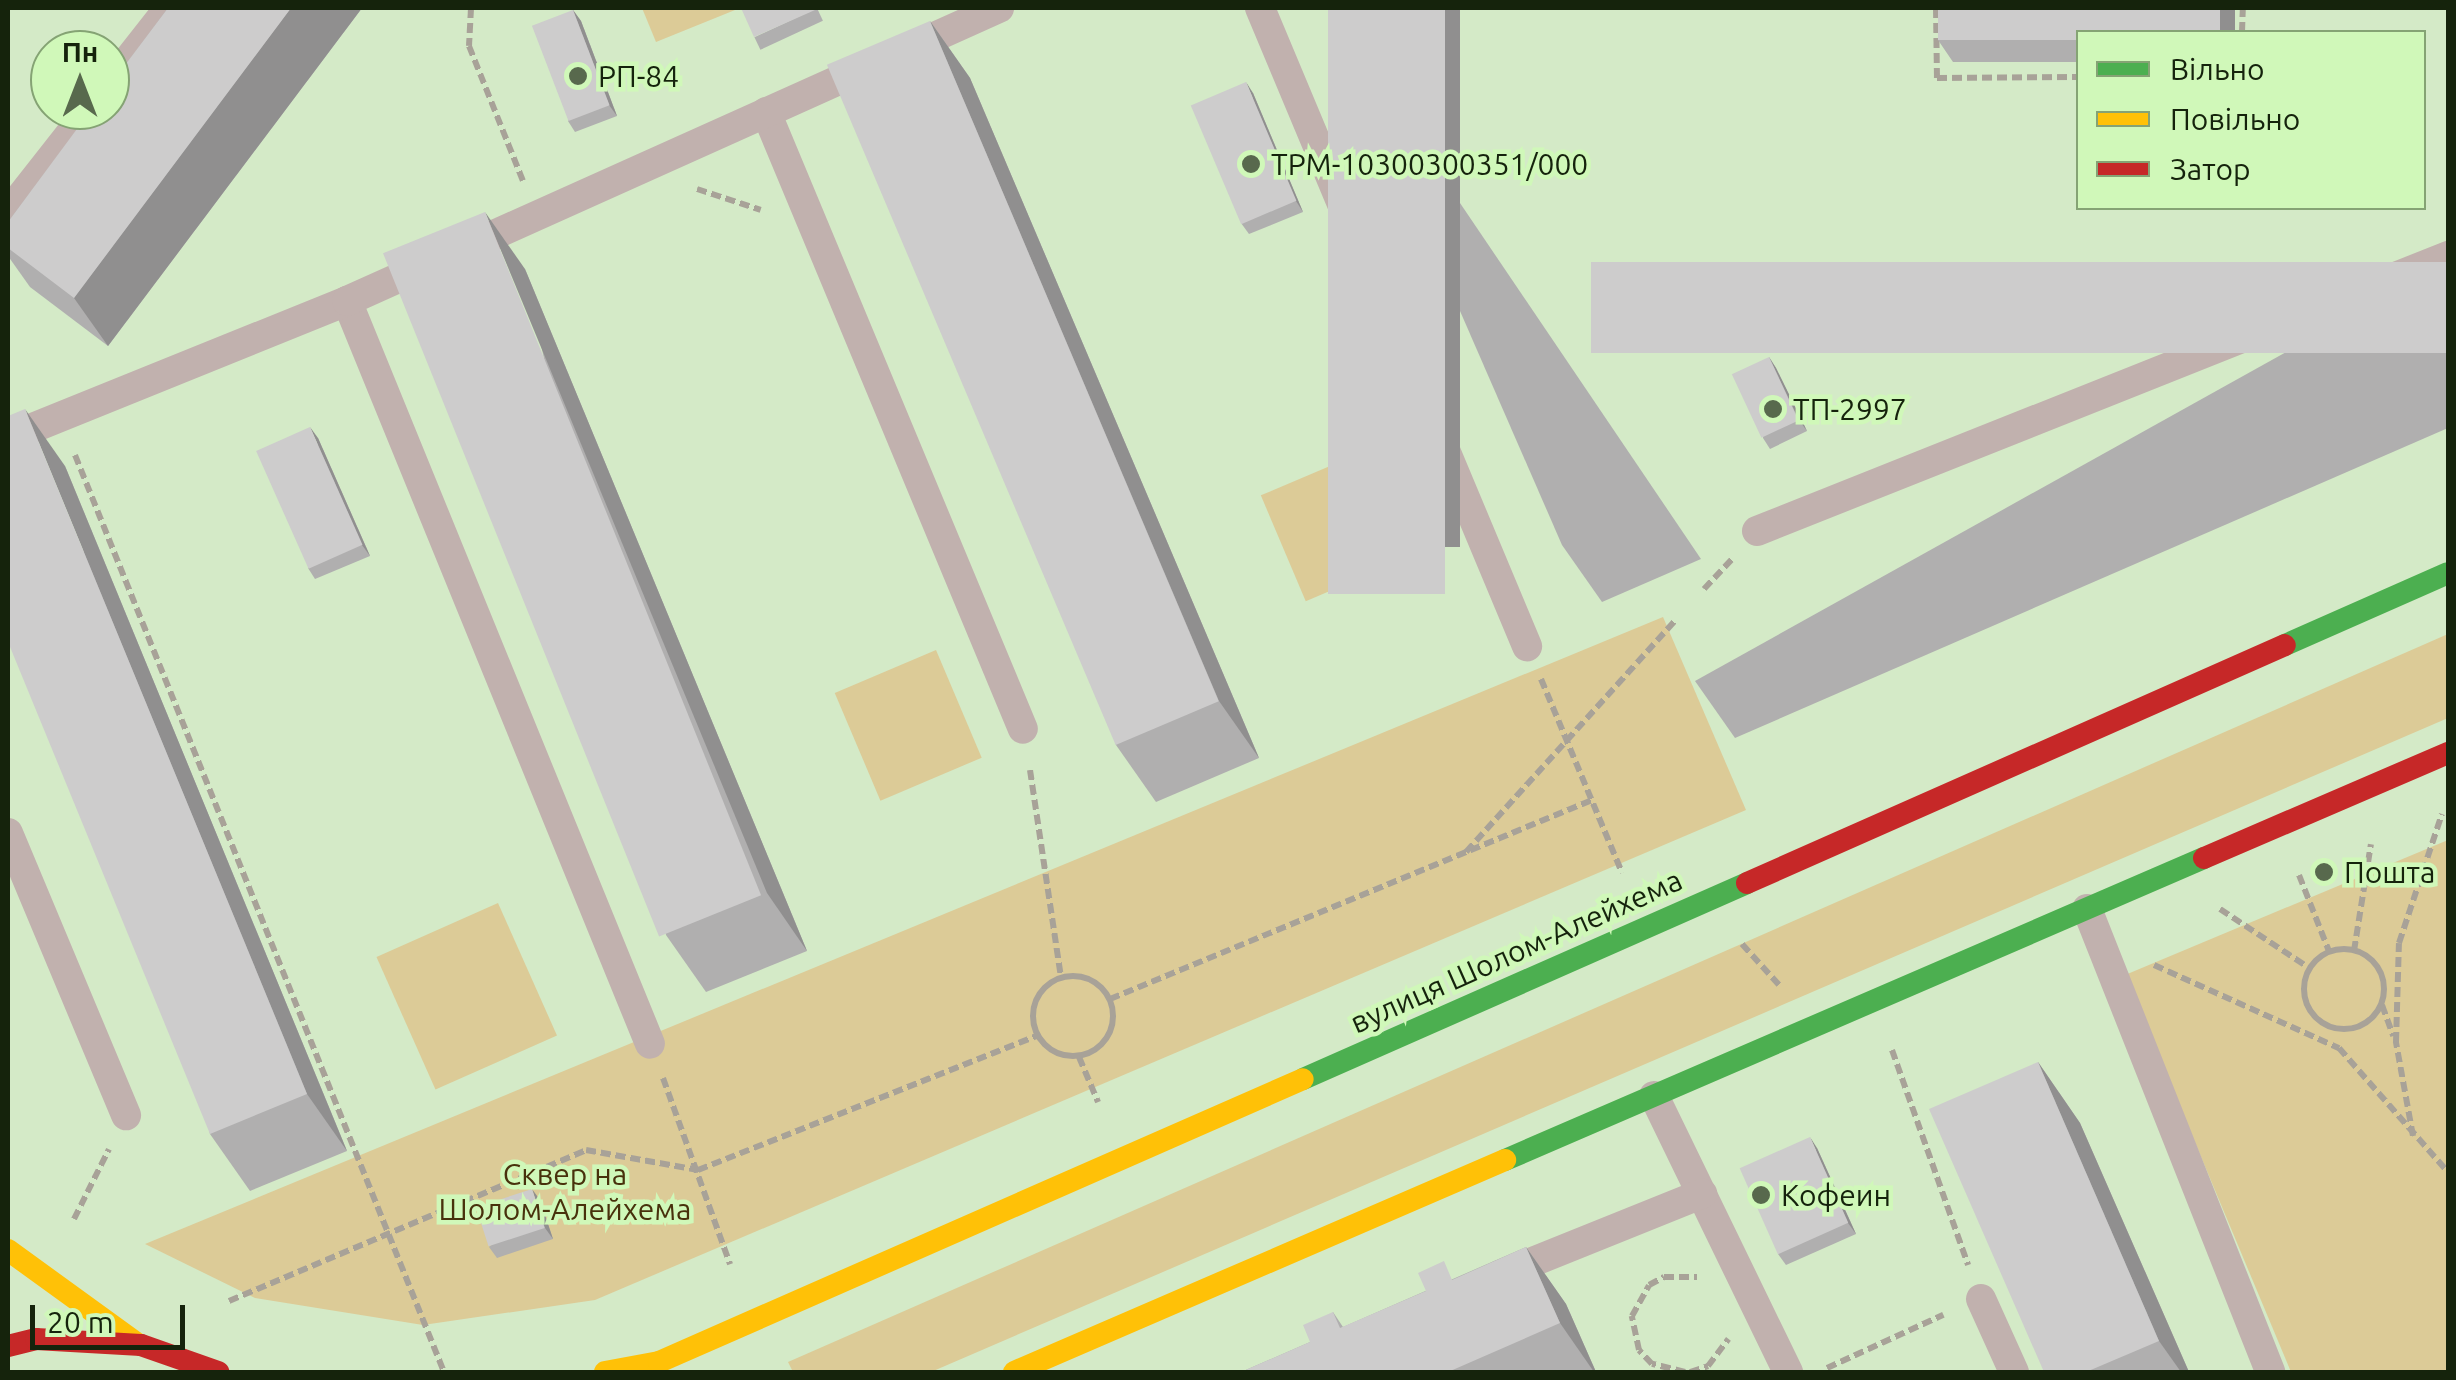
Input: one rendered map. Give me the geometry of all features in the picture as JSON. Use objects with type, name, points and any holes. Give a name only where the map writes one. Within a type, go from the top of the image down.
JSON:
[{"type":"street","name":"вулиця Шолом-Алейхема","points":[[604,1372],[659,1362],[754,1322],[2448,574]]},
{"type":"street","points":[[1014,1372],[2448,753]]},
{"type":"street","points":[[8,1250],[141,1345]]},
{"type":"street","points":[[8,1346],[36,1339],[141,1345],[218,1372]]},
{"type":"lane","points":[[130,57],[169,8]]},
{"type":"lane","points":[[8,435],[346,301],[999,8]]},
{"type":"lane","points":[[1260,8],[1527,646]]},
{"type":"lane","points":[[766,112],[1023,729]]},
{"type":"lane","points":[[8,214],[73,130]]},
{"type":"lane","points":[[1757,531],[2448,256]]},
{"type":"lane","points":[[346,301],[650,1044]]},
{"type":"lane","points":[[8,832],[126,1115]]},
{"type":"lane","points":[[2087,908],[2270,1372]]},
{"type":"lane","points":[[1654,1096],[1788,1372]]},
{"type":"lane","points":[[1480,1283],[1702,1194]]},
{"type":"lane","points":[[1980,1299],[2014,1372]]},
{"type":"path","points":[[471,8],[469,46],[536,216]]},
{"type":"path","points":[[1936,8],[1937,78],[2076,77]]},
{"type":"path","points":[[638,170],[814,227]]},
{"type":"path","points":[[70,442],[444,1372]]},
{"type":"path","points":[[1694,601],[1757,531]]},
{"type":"path","points":[[1465,854],[1681,615]]},
{"type":"path","points":[[1527,646],[1622,873]]},
{"type":"path","points":[[1023,729],[1061,977]]},
{"type":"path","points":[[1110,1000],[1592,800]]},
{"type":"path","points":[[2396,1042],[2400,943],[2442,814]]},
{"type":"path","points":[[2354,950],[2371,844]]},
{"type":"path","points":[[2299,875],[2329,952]]},
{"type":"path","points":[[2220,909],[2309,968]]},
{"type":"path","points":[[1742,944],[1793,1001]]},
{"type":"path","points":[[2339,1048],[2337,1030],[2306,1006],[2309,968],[2329,952],[2354,950],[2382,977],[2381,1004],[2396,1042],[2413,1138]]},
{"type":"path","points":[[2140,959],[2339,1048],[2413,1138],[2448,1172]]},
{"type":"path","points":[[1079,1057],[1048,1048],[1037,1036],[1033,1004],[1044,988],[1061,977],[1082,976],[1110,1000]]},
{"type":"path","points":[[1079,1057],[1109,1036],[1110,1000]]},
{"type":"path","points":[[2337,1030],[2364,1024],[2381,1004]]},
{"type":"path","points":[[230,1301],[586,1150],[698,1170],[1037,1036]]},
{"type":"path","points":[[650,1044],[730,1264]]},
{"type":"path","points":[[1816,1372],[1980,1299],[1892,1050]]},
{"type":"path","points":[[1079,1057],[1098,1102]]},
{"type":"path","points":[[74,1219],[126,1115]]},
{"type":"path","points":[[1706,1280],[1664,1276],[1637,1299],[1632,1333],[1652,1364],[1687,1372],[1708,1366],[1730,1335]]},
{"type":"path","points":[[1647,1372],[1652,1364]]},
{"type":"green space","points":[[642,8],[740,8],[656,42]]},
{"type":"green space","points":[[1363,452],[1408,558],[1306,601],[1261,495]]},
{"type":"green space","name":"Сквер на Шолом-Алейхема","points":[[1663,617],[1746,810],[595,1300],[423,1325],[255,1298],[145,1244]]},
{"type":"green space","points":[[2448,634],[2448,718],[931,1372],[793,1372],[788,1362]]},
{"type":"green space","points":[[936,650],[982,758],[880,801],[835,693]]},
{"type":"green space","points":[[2448,840],[2448,1372],[2291,1372],[2125,975]]},
{"type":"green space","points":[[498,903],[557,1035],[435,1090],[376,957]]},
{"type":"building","points":[[168,8],[291,8],[74,298],[8,248],[8,222],[76,130],[130,130],[130,58]]},
{"type":"building","points":[[741,8],[814,8],[815,10],[754,37]]},
{"type":"building","points":[[1328,8],[1445,8],[1445,594],[1328,594]]},
{"type":"building","points":[[1938,8],[2220,8],[2220,30],[2076,30],[2076,40],[1938,40]]},
{"type":"building","name":"РП-84","points":[[573,10],[610,105],[568,121],[532,26]]},
{"type":"building","points":[[930,21],[1219,701],[1116,745],[827,65]]},
{"type":"building","name":"ТРМ-10300300351/000","points":[[1246,82],[1296,201],[1241,224],[1191,105]]},
{"type":"building","points":[[485,212],[761,895],[659,937],[383,253]]},
{"type":"building","points":[[1591,262],[2448,262],[2448,353],[1591,353]]},
{"type":"building","name":"ТП-2997","points":[[1769,357],[1799,420],[1761,438],[1732,374]]},
{"type":"building","points":[[25,409],[307,1094],[210,1134],[8,642],[8,416]]},
{"type":"building","points":[[310,427],[362,545],[309,569],[256,451]]},
{"type":"building","points":[[2038,1062],[2159,1341],[2086,1372],[2044,1372],[1929,1109]]},
{"type":"building","points":[[1810,1137],[1848,1223],[1778,1254],[1740,1168]]},
{"type":"building","points":[[532,1189],[545,1228],[489,1246],[476,1207]]},
{"type":"building","points":[[1526,1247],[1560,1323],[1448,1372],[1241,1372],[1310,1342],[1303,1325],[1333,1312],[1340,1328],[1426,1291],[1418,1273],[1444,1261],[1452,1280]]},
{"type":"traffic: fast","points":[[2285,645],[2448,573]]},
{"type":"traffic: fast","points":[[1505,1160],[2204,858]]},
{"type":"traffic: fast","points":[[1303,1079],[1747,883]]},
{"type":"traffic: slow","points":[[605,1372],[659,1362],[1303,1079]]},
{"type":"traffic: slow","points":[[1014,1372],[1505,1160]]},
{"type":"traffic: slow","points":[[8,1250],[138,1344]]},
{"type":"traffic: jam","points":[[1747,883],[2285,645]]},
{"type":"traffic: jam","points":[[2204,858],[2448,753]]},
{"type":"traffic: jam","points":[[8,1346],[36,1339],[141,1345],[218,1372]]},
{"type":"place","name":"РП-84","points":[[578,76]]},
{"type":"place","name":"ТРМ-10300300351/000","points":[[1251,164]]},
{"type":"place","name":"ТП-2997","points":[[1773,409]]},
{"type":"place","name":"Пошта","points":[[2324,872]]},
{"type":"place","name":"Кофеин","points":[[1761,1195]]}]
